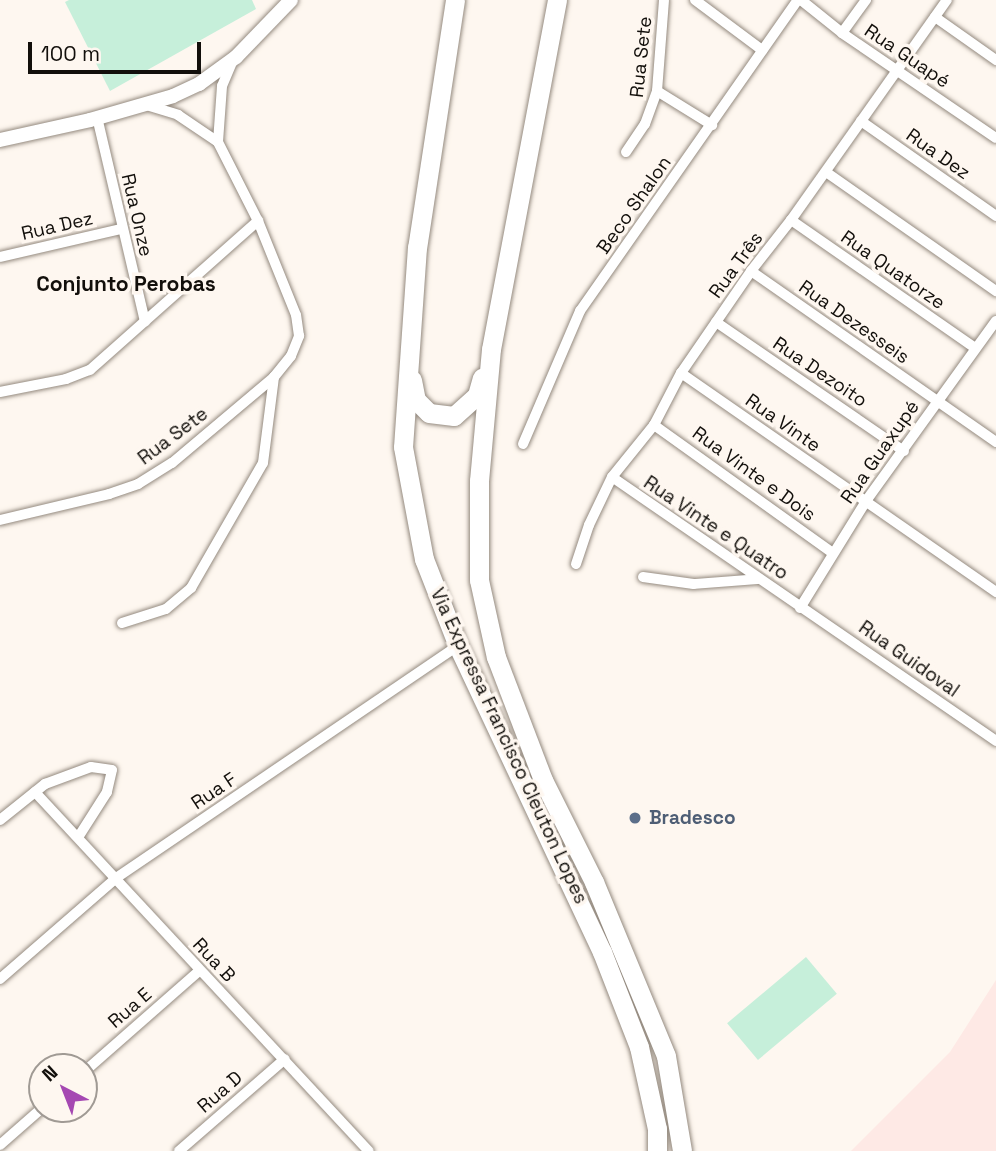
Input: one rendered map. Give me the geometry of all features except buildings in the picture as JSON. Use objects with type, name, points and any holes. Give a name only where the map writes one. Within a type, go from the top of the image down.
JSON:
[{"type":"highway","name":"Via Expressa Francisco Cleuton Lopes","points":[[456,0],[417,247],[403,447],[424,559],[458,646],[614,978],[639,1046],[657,1129],[657,1151]]},
{"type":"highway","name":"Via Expressa Francisco Cleuton Lopes","points":[[557,0],[491,349],[479,481],[479,580],[496,657],[543,780],[594,882],[666,1056],[682,1151]]},
{"type":"highway","points":[[409,362],[416,400],[429,413],[454,416],[477,395],[491,349]]},
{"type":"street","points":[[143,104],[178,116],[218,142],[222,86],[227,69],[291,0]]},
{"type":"street","name":"Rua Sete","points":[[626,152],[645,124],[657,91],[664,0]]},
{"type":"street","points":[[695,0],[762,50]]},
{"type":"street","name":"Beco Shalon","points":[[523,444],[580,310],[800,0]]},
{"type":"street","name":"Rua Guapé","points":[[800,0],[842,33],[996,138]]},
{"type":"street","points":[[842,33],[866,0]]},
{"type":"street","name":"Rua Três","points":[[576,564],[589,525],[612,477],[654,425],[681,373],[751,271],[826,172],[947,0]]},
{"type":"street","points":[[935,17],[996,60]]},
{"type":"street","points":[[0,140],[173,96],[199,84],[236,57]]},
{"type":"street","points":[[657,91],[712,125]]},
{"type":"street","points":[[0,134],[89,114],[97,117]]},
{"type":"street","name":"Rua Onze","points":[[97,117],[121,229],[145,321]]},
{"type":"street","name":"Rua Dez","points":[[861,121],[996,216]]},
{"type":"street","name":"Rua Sete","points":[[0,520],[108,494],[138,484],[172,463],[274,377],[291,356],[299,336],[298,326],[258,221],[218,142]]},
{"type":"street","points":[[826,172],[996,291]]},
{"type":"street","name":"Rua Quatorze","points":[[791,220],[975,348]]},
{"type":"street","points":[[0,391],[66,379],[90,370],[258,221]]},
{"type":"street","name":"Rua Dez","points":[[0,257],[121,229]]},
{"type":"street","name":"Rua Dezesseis","points":[[751,271],[996,442]]},
{"type":"street","name":"Rua Guaxupé","points":[[800,608],[866,501],[996,321]]},
{"type":"street","name":"Rua Dezoito","points":[[716,322],[904,451]]},
{"type":"street","name":"Rua Vinte","points":[[681,373],[996,592]]},
{"type":"street","name":"Rua Sete","points":[[122,623],[166,609],[191,588],[263,463],[274,377]]},
{"type":"street","name":"Rua Vinte e Dois","points":[[654,425],[833,553]]},
{"type":"street","name":"Rua Vinte e Quatro","points":[[612,477],[800,608]]},
{"type":"street","points":[[643,577],[694,584],[760,579]]},
{"type":"street","name":"Rua Guidoval","points":[[800,608],[814,614],[992,739]]},
{"type":"street","name":"Rua F","points":[[0,979],[116,878],[458,646]]},
{"type":"street","points":[[992,739],[996,727]]},
{"type":"street","points":[[0,821],[45,784],[91,767],[111,770],[107,792],[79,836]]},
{"type":"street","name":"Rua B","points":[[35,792],[79,836],[199,971],[285,1059],[369,1151]]},
{"type":"street","name":"Rua E","points":[[98,1060],[199,971]]},
{"type":"street","name":"Rua D","points":[[179,1151],[285,1059]]},
{"type":"street","points":[[0,1145],[28,1120]]},
{"type":"shaded area","points":[[996,980],[996,1151],[851,1151],[950,1052]]},
{"type":"green space","points":[[252,0],[256,9],[110,91],[65,2]]},
{"type":"green space","points":[[806,957],[837,994],[758,1060],[727,1023]]},
{"type":"place","name":"Bradesco","points":[[635,818]]},
{"type":"district","name":"Conjunto Perobas","points":[[126,284]]}]
